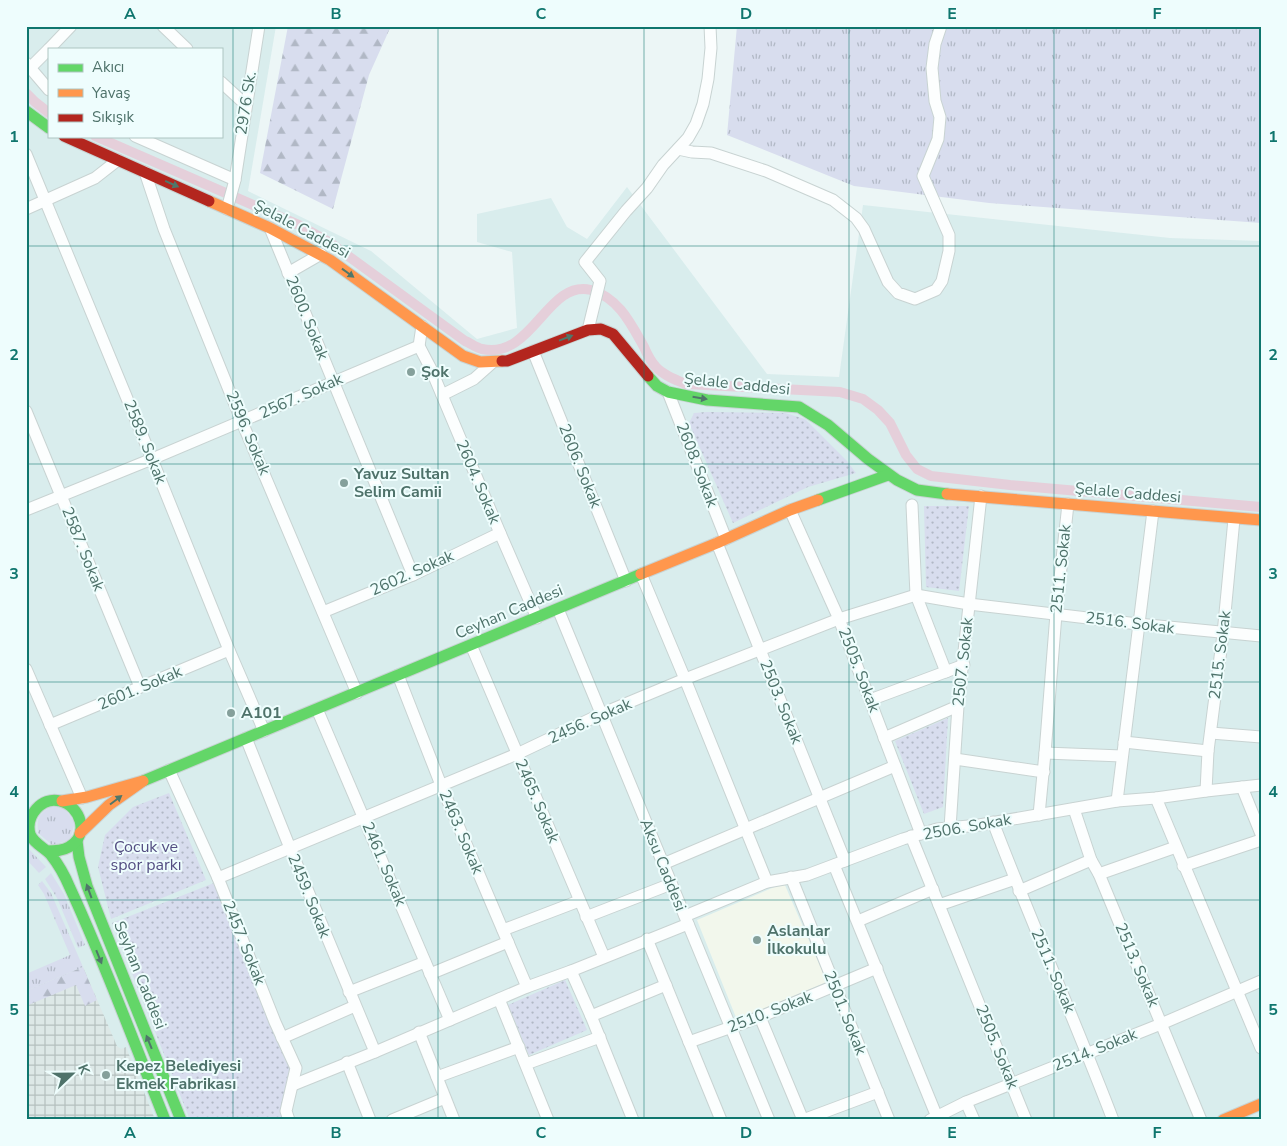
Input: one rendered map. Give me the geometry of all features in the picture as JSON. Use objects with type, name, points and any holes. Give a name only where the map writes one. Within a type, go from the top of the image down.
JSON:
[{"type":"street","points":[[50,48],[71,26]]},
{"type":"street","points":[[163,26],[185,48]]},
{"type":"street","name":"2976 Sk.","points":[[227,208],[235,180],[259,26]]},
{"type":"street","points":[[588,330],[600,281],[585,262],[647,188],[663,165],[688,138],[696,124],[703,104],[708,79],[710,26]]},
{"type":"street","points":[[678,149],[711,153],[766,171],[833,200],[856,218],[864,229],[888,282],[898,293],[915,299],[926,295],[936,290],[942,281],[950,251],[950,235],[923,176],[938,139],[940,118],[935,101],[932,68],[935,44],[942,26]]},
{"type":"street","points":[[48,50],[28,65],[48,89]]},
{"type":"street","points":[[222,83],[246,105]]},
{"type":"street","points":[[26,111],[48,127]]},
{"type":"street","name":"Şelale Caddesi","points":[[68,138],[227,208],[321,254],[463,356],[480,362],[507,361],[588,330],[601,329],[613,334],[657,386],[668,392],[707,400],[799,406],[827,424],[871,463],[913,489],[934,493],[1261,520]]},
{"type":"street","points":[[140,138],[235,180]]},
{"type":"street","name":"2589. Sokak","points":[[26,154],[264,731]]},
{"type":"street","points":[[26,209],[95,178],[118,160]]},
{"type":"street","name":"2596. Sokak","points":[[145,172],[164,228],[242,422],[357,693]]},
{"type":"street","name":"2600. Sokak","points":[[270,228],[332,382],[413,574]]},
{"type":"street","points":[[288,273],[321,254]]},
{"type":"street","points":[[419,346],[422,326]]},
{"type":"street","name":"2567. Sokak","points":[[26,510],[242,422],[419,346]]},
{"type":"street","name":"2604. Sokak","points":[[419,346],[431,369],[537,618]]},
{"type":"street","name":"2606. Sokak","points":[[533,351],[626,581]]},
{"type":"street","points":[[442,395],[474,379],[492,363]]},
{"type":"street","name":"2608. Sokak","points":[[668,392],[722,541]]},
{"type":"street","name":"2587. Sokak","points":[[26,411],[140,687]]},
{"type":"street","name":"Ceyhan Caddesi","points":[[32,798],[58,801],[82,798],[143,781],[722,541],[790,510],[888,475]]},
{"type":"street","name":"2507. Sokak","points":[[950,828],[958,706],[964,665],[981,496]]},
{"type":"street","name":"2511. Sokak","points":[[1039,815],[1046,753],[1056,614],[1068,504]]},
{"type":"street","points":[[912,505],[916,595],[946,672]]},
{"type":"street","name":"2505. Sokak","points":[[790,510],[839,619],[895,766],[933,889],[1026,1120]]},
{"type":"street","points":[[1117,801],[1153,511]]},
{"type":"street","name":"2515. Sokak","points":[[1206,790],[1208,751],[1223,634],[1234,519]]},
{"type":"street","name":"2602. Sokak","points":[[323,612],[413,574],[500,533]]},
{"type":"street","name":"2503. Sokak","points":[[722,541],[760,649],[820,798],[858,921],[933,1118]]},
{"type":"street","points":[[641,574],[686,679],[766,882]]},
{"type":"street","name":"2456. Sokak","points":[[218,878],[517,754],[601,714],[839,619],[916,595],[969,604]]},
{"type":"street","name":"2516. Sokak","points":[[969,604],[1223,634],[1261,636]]},
{"type":"street","name":"Aksu Caddesi","points":[[558,609],[769,1120]]},
{"type":"street","name":"2465. Sokak","points":[[471,645],[604,957]]},
{"type":"street","name":"2601. Sokak","points":[[50,725],[229,650]]},
{"type":"street","points":[[870,700],[964,665]]},
{"type":"street","points":[[26,669],[31,695],[50,725],[82,798]]},
{"type":"street","name":"2463. Sokak","points":[[398,675],[441,785],[526,987]]},
{"type":"street","points":[[884,738],[958,706]]},
{"type":"street","name":"2461. Sokak","points":[[317,709],[450,1020]]},
{"type":"street","points":[[1210,733],[1261,737]]},
{"type":"street","name":"2459. Sokak","points":[[246,738],[375,1052]]},
{"type":"street","points":[[1124,742],[1208,751]]},
{"type":"street","points":[[1046,753],[1122,756]]},
{"type":"street","points":[[955,759],[1044,772]]},
{"type":"street","points":[[663,864],[895,766]]},
{"type":"street","name":"2457. Sokak","points":[[169,770],[218,878],[282,1038],[296,1068],[286,1111],[289,1120]]},
{"type":"street","name":"Ceyhan Caddesi","points":[[79,837],[109,805],[143,781]]},
{"type":"street","name":"2506. Sokak","points":[[293,1084],[375,1052],[526,987],[647,940],[766,882],[807,875],[916,835],[936,829],[994,822],[1117,801],[1261,785]]},
{"type":"street","points":[[1242,787],[1261,834]]},
{"type":"street","points":[[1156,798],[1261,1048]]},
{"type":"street","points":[[58,801],[69,804],[80,817],[79,837],[72,847],[64,851],[47,851],[30,838],[32,814],[45,802],[58,801]]},
{"type":"street","name":"2513. Sokak","points":[[1074,809],[1091,860],[1099,874],[1201,1120]]},
{"type":"street","name":"2511. Sokak","points":[[994,822],[1019,891],[1113,1120]]},
{"type":"street","name":"Seyhan Caddesi","points":[[79,837],[78,858],[87,886],[179,1116]]},
{"type":"street","points":[[1183,866],[1261,840]]},
{"type":"street","points":[[1099,874],[1176,847]]},
{"type":"street","name":"Seyhan Caddesi","points":[[47,851],[64,876],[77,902],[164,1119]]},
{"type":"street","points":[[1019,891],[1091,860]]},
{"type":"street","name":"2501. Sokak","points":[[791,877],[890,1120]]},
{"type":"street","points":[[939,905],[1015,879]]},
{"type":"street","points":[[586,917],[671,884]]},
{"type":"street","points":[[858,921],[933,889]]},
{"type":"street","points":[[503,930],[579,901]]},
{"type":"street","points":[[647,940],[721,1120]]},
{"type":"street","points":[[430,974],[508,942]]},
{"type":"street","points":[[349,992],[425,962]]},
{"type":"street","name":"2510. Sokak","points":[[689,1042],[760,1017],[877,968]]},
{"type":"street","points":[[571,971],[592,1016],[633,1120]]},
{"type":"street","name":"2514. Sokak","points":[[933,1118],[966,1102],[1161,1024],[1236,990],[1261,981]]},
{"type":"street","points":[[592,1016],[666,985]]},
{"type":"street","points":[[499,999],[548,1120]]},
{"type":"street","points":[[282,1038],[355,1006]]},
{"type":"street","points":[[760,1017],[803,1120],[878,1092]]},
{"type":"street","points":[[419,1032],[454,1120]]},
{"type":"street","points":[[526,1064],[600,1038]]},
{"type":"street","points":[[437,1077],[519,1047]]},
{"type":"street","points":[[347,1062],[370,1120]]},
{"type":"street","points":[[392,1120],[445,1098]]},
{"type":"street","points":[[966,1102],[974,1120]]},
{"type":"street","points":[[1224,1120],[1237,1117],[1261,1104]]},
{"type":"street","points":[[164,1119],[179,1116]]},
{"type":"shaded area","points":[[26,26],[276,26],[248,191],[371,251],[477,339],[517,328],[512,252],[477,242],[477,214],[551,198],[567,227],[587,239],[627,187],[767,374],[839,377],[863,205],[1170,238],[1261,241],[1261,1120],[26,1120]]},
{"type":"shaded area","name":"Aslanlar İlkokulu","points":[[784,883],[827,982],[737,1020],[697,920]]},
{"type":"shaded area","points":[[83,967],[117,1046],[121,1049],[126,1047],[154,1117],[147,1120],[26,1120],[26,1089],[29,1088],[26,1082],[26,991]]},
{"type":"green space","points":[[288,26],[391,26],[369,75],[333,209],[260,173]]},
{"type":"green space","points":[[737,26],[1261,26],[1261,223],[989,203],[854,186],[727,135]]},
{"type":"green space","points":[[694,413],[785,413],[805,419],[847,461],[856,473],[808,487],[733,523],[689,423]]},
{"type":"green space","points":[[924,506],[969,506],[959,591],[926,587]]},
{"type":"green space","points":[[948,718],[943,807],[924,814],[895,741]]},
{"type":"green space","name":"Çocuk ve spor parkı","points":[[169,793],[206,880],[111,919],[98,867],[105,835],[133,807]]},
{"type":"green space","points":[[50,807],[63,807],[75,822],[70,840],[52,845],[38,833],[39,818]]},
{"type":"green space","points":[[26,846],[46,867],[39,873],[26,859]]},
{"type":"green space","points":[[51,873],[64,894],[85,945],[78,948],[57,898],[45,879]]},
{"type":"green space","points":[[42,881],[51,893],[83,967],[26,991],[26,974],[70,955],[44,894],[38,885]]},
{"type":"green space","points":[[214,883],[292,1070],[281,1112],[283,1120],[190,1120],[112,923]]},
{"type":"green space","points":[[83,967],[97,1000],[85,1006],[76,985],[26,1006],[26,991]]},
{"type":"green space","points":[[565,980],[587,1030],[529,1055],[508,1005]]},
{"type":"waterway","points":[[26,93],[48,112]]},
{"type":"waterway","points":[[100,138],[299,225],[329,242],[465,341],[482,349],[500,349],[514,343],[563,296],[576,290],[591,290],[601,294],[617,305],[629,321],[652,363],[670,377],[686,384],[840,392],[863,399],[878,410],[890,423],[906,455],[917,469],[931,476],[1010,485],[1261,507]]},
{"type":"traffic: fast","points":[[26,111],[48,127]]},
{"type":"traffic: fast","points":[[648,376],[657,386],[668,392],[707,400],[799,407],[828,425],[868,459],[897,480],[917,490],[947,494]]},
{"type":"traffic: fast","points":[[818,500],[888,475]]},
{"type":"traffic: fast","points":[[143,781],[641,574]]},
{"type":"traffic: fast","points":[[47,851],[69,847],[76,842],[81,828],[78,815],[67,804],[60,801],[53,800],[41,804],[36,809],[30,821],[30,834],[34,840],[51,855],[66,879],[107,974],[165,1120]]},
{"type":"traffic: fast","points":[[77,841],[79,857],[87,886],[181,1120]]},
{"type":"traffic: slow","points":[[209,201],[270,228],[330,260],[463,356],[480,362],[502,361]]},
{"type":"traffic: slow","points":[[947,494],[1261,520]]},
{"type":"traffic: slow","points":[[641,574],[717,543],[790,510],[818,500]]},
{"type":"traffic: slow","points":[[62,801],[87,797],[143,781],[109,805],[80,833]]},
{"type":"traffic: slow","points":[[1223,1120],[1261,1104]]},
{"type":"traffic: jam","points":[[68,138],[209,201]]},
{"type":"traffic: jam","points":[[502,361],[507,361],[588,330],[601,329],[613,334],[648,376]]},
{"type":"place","name":"Şok","points":[[411,372]]},
{"type":"place","name":"Yavuz Sultan Selim Camii","points":[[344,483]]},
{"type":"place","name":"A101","points":[[231,713]]},
{"type":"place","name":"Aslanlar İlkokulu","points":[[757,940]]},
{"type":"place","name":"Kepez Belediyesi Ekmek Fabrikası","points":[[106,1075]]}]
